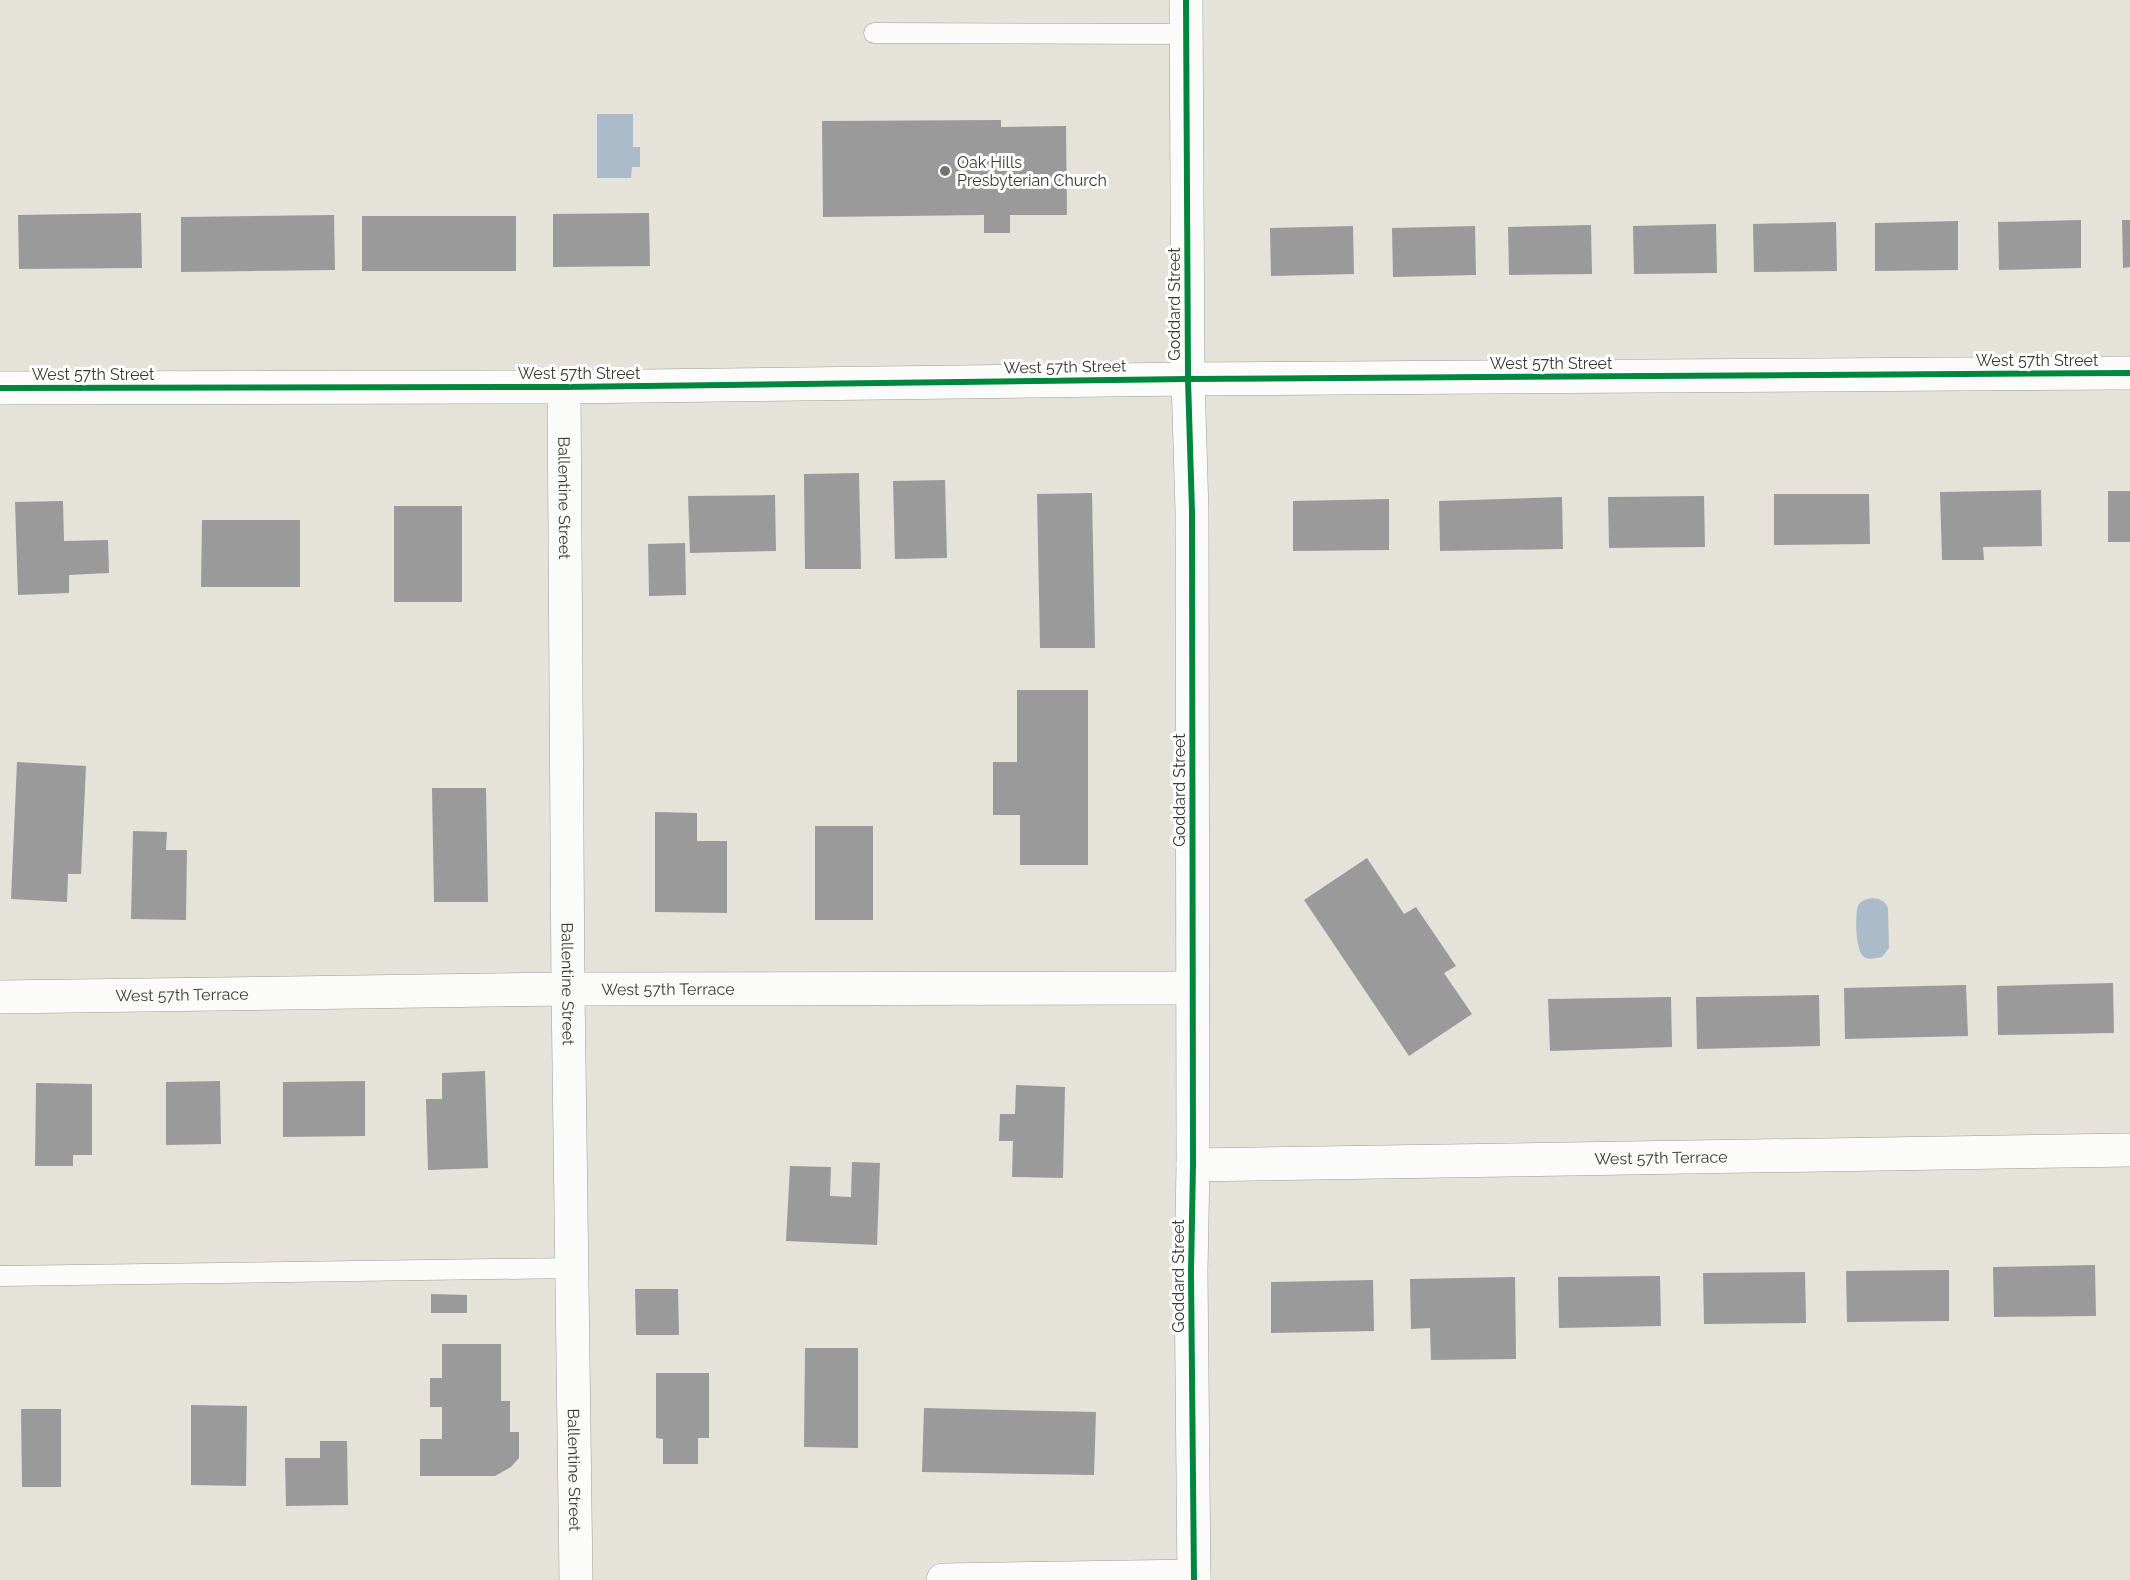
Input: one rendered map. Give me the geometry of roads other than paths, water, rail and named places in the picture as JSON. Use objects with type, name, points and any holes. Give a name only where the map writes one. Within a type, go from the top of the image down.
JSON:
[{"type":"street","name":"Goddard Street","points":[[1186,0],[1188,379],[1192,512],[1193,1165],[1191,1272],[1194,1578]]},
{"type":"street","name":"West 57th Street","points":[[0,388],[564,387],[1188,379],[2130,373]]},
{"type":"street","name":"Ballentine Street","points":[[564,387],[568,989],[576,1580]]},
{"type":"street","name":"West 57th Terrace","points":[[0,996],[568,989],[1192,988]]},
{"type":"street","name":"West 57th Terrace","points":[[1193,1165],[2130,1150]]},
{"type":"street","points":[[943,1580],[1194,1578]]},
{"type":"lane","points":[[874,33],[1186,34]]},
{"type":"lane","points":[[0,1276],[572,1268]]},
{"type":"water","points":[[597,114],[633,114],[633,147],[640,147],[640,167],[632,167],[631,178],[597,178]]},
{"type":"water","points":[[1872,898],[1882,900],[1888,908],[1889,948],[1882,957],[1870,959],[1865,958],[1861,953],[1856,923],[1859,904]]},
{"type":"place","name":"Oak Hills Presbyterian Church","points":[[945,171]]}]
